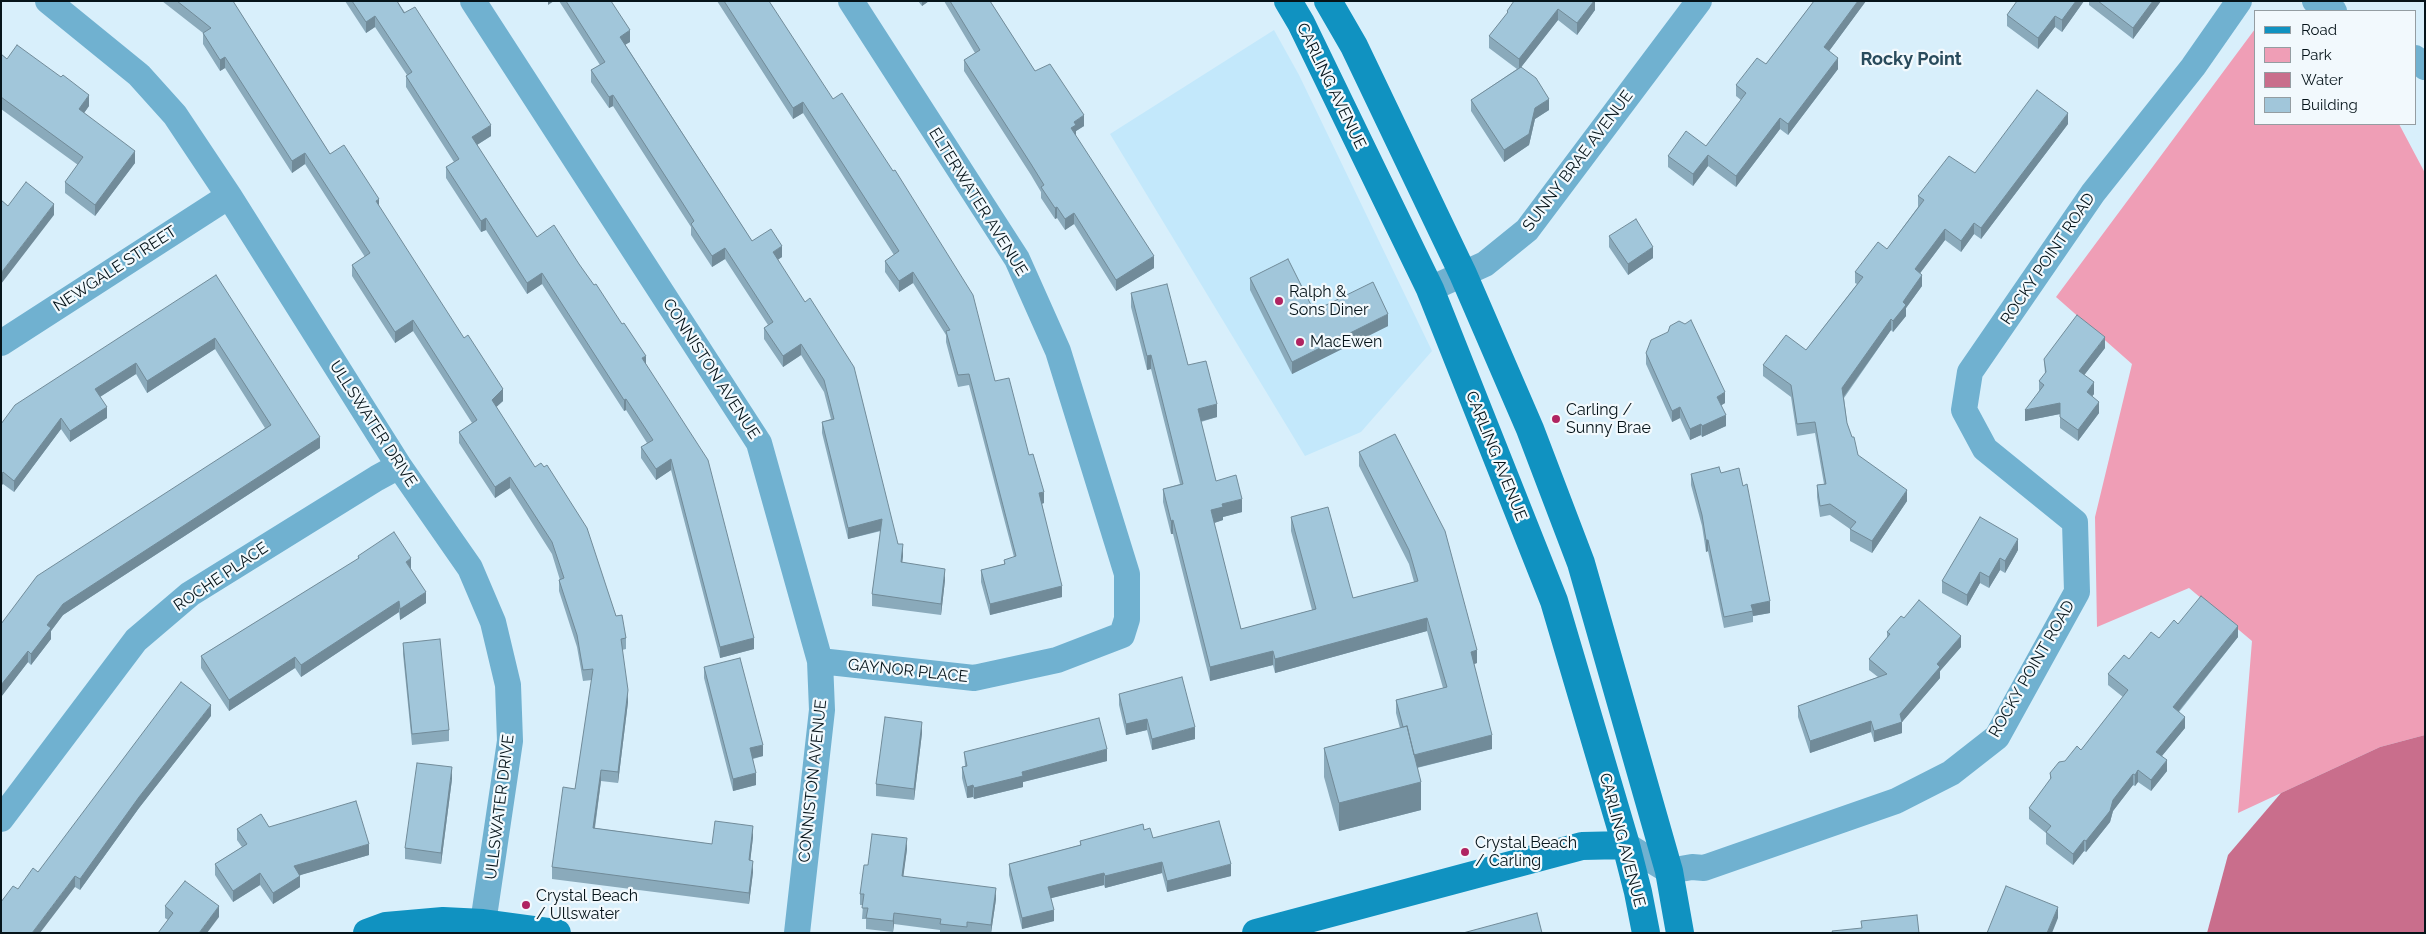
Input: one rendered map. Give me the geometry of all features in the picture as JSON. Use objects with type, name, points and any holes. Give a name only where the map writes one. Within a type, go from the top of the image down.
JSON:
[{"type":"main road","name":"CARLING AVENUE","points":[[1288,1],[1430,289],[1554,601],[1626,845],[1646,933]]},
{"type":"main road","points":[[1328,1],[1354,46],[1463,274],[1530,429],[1581,563],[1669,872],[1680,933]]},
{"type":"main road","points":[[1256,933],[1582,846],[1626,845]]},
{"type":"main road","points":[[367,933],[386,926],[443,921],[483,923],[556,933]]},
{"type":"street","name":"ULLSWATER DRIVE","points":[[48,1],[139,74],[174,115],[229,196],[399,466],[470,568],[493,622],[508,684],[510,741],[483,923]]},
{"type":"street","name":"CONNISTON AVENUE","points":[[473,1],[758,443],[820,661],[822,710],[797,933]]},
{"type":"street","name":"ELTERWATER AVENUE","points":[[852,1],[1017,259],[1058,351],[1127,574],[1127,619]]},
{"type":"street","name":"SUNNY BRAE AVENUE","points":[[1430,289],[1485,264],[1527,230],[1699,1]]},
{"type":"street","name":"ROCKY POINT ROAD","points":[[1669,872],[1692,867],[1704,868],[1896,801],[1951,773],[1997,737],[2077,592],[2075,522],[1985,449],[1964,410],[1970,372],[2092,193],[2192,67],[2239,1]]},
{"type":"street","points":[[2315,1],[2332,10]]},
{"type":"street","name":"NEWGALE STREET","points":[[1,343],[229,196]]},
{"type":"street","name":"ROCHE PLACE","points":[[1,819],[136,640],[190,594],[399,466]]},
{"type":"street","name":"GAYNOR PLACE","points":[[820,661],[974,678],[1057,660],[1122,636],[1127,619]]},
{"type":"street","points":[[1626,845],[1669,872]]},
{"type":"shaded area","points":[[1274,30],[1299,75],[1432,351],[1361,432],[1305,456],[1110,134]]},
{"type":"green space","points":[[2254,30],[2254,125],[2400,125],[2425,173],[2425,735],[2380,747],[2238,813],[2252,641],[2189,588],[2097,627],[2095,517],[2132,364],[2056,297]]},
{"type":"water","points":[[2425,735],[2425,933],[2207,933],[2228,855],[2281,793],[2380,747]]},
{"type":"building","points":[[177,1],[233,1],[330,154],[344,145],[379,199],[376,201],[464,338],[468,335],[503,389],[492,400],[535,467],[541,463],[544,467],[547,465],[587,528],[616,616],[622,615],[626,638],[621,639],[628,690],[618,772],[601,770],[593,828],[712,844],[715,821],[753,826],[749,860],[753,861],[749,893],[552,867],[563,787],[575,789],[593,669],[583,670],[577,635],[559,580],[564,578],[552,542],[510,477],[495,487],[459,432],[477,420],[413,320],[395,332],[352,265],[370,253],[305,153],[292,161],[225,57],[220,60],[203,33],[211,28]]},
{"type":"building","points":[[352,1],[397,1],[404,13],[415,7],[491,125],[472,137],[519,210],[537,237],[554,225],[579,264],[594,285],[596,284],[646,356],[642,358],[708,460],[754,638],[720,647],[671,459],[656,469],[641,447],[653,440],[626,399],[624,400],[542,273],[527,283],[486,218],[481,221],[446,167],[459,159],[406,76],[412,72],[375,16],[366,22]]},
{"type":"building","points":[[566,1],[611,1],[630,30],[620,37],[752,241],[771,229],[782,246],[773,252],[805,302],[810,298],[854,367],[898,544],[903,544],[901,562],[945,569],[941,604],[872,594],[882,519],[848,528],[822,422],[834,419],[824,380],[801,344],[783,356],[764,328],[773,322],[725,248],[712,256],[691,224],[694,221],[613,95],[609,97],[591,70],[605,62]]},
{"type":"building","points":[[724,1],[769,1],[833,99],[842,93],[893,171],[895,170],[973,295],[995,381],[1009,378],[1029,455],[1033,454],[1044,492],[1039,493],[1062,586],[990,604],[981,570],[1005,564],[1004,560],[1016,556],[969,374],[958,375],[946,331],[950,330],[913,272],[899,281],[885,261],[899,251],[803,102],[793,108]]},
{"type":"building","points":[[950,1],[990,1],[1035,71],[1050,64],[1084,115],[1074,122],[1076,125],[1071,128],[1154,256],[1116,280],[1074,213],[1065,219],[1057,207],[1055,208],[1041,187],[1044,185],[964,60],[980,50]]},
{"type":"building","points":[[1514,1],[1594,1],[1577,23],[1558,9],[1519,59],[1489,36],[1508,12]]},
{"type":"building","points":[[1814,1],[1858,1],[1824,47],[1838,58],[1788,124],[1780,118],[1736,176],[1708,155],[1693,174],[1668,156],[1686,131],[1706,146],[1746,93],[1736,85],[1757,58],[1766,64]]},
{"type":"building","points":[[2017,1],[2076,1],[2062,20],[2055,16],[2038,38],[2007,15]]},
{"type":"building","points":[[2098,1],[2153,1],[2133,28]]},
{"type":"building","points":[[17,45],[61,77],[63,75],[89,95],[79,109],[135,151],[95,205],[65,182],[83,157],[1,97],[1,54],[7,59]]},
{"type":"building","points":[[1521,67],[1536,78],[1549,99],[1535,108],[1529,134],[1504,150],[1471,100]]},
{"type":"building","points":[[2037,90],[2068,113],[1981,228],[1974,223],[1961,241],[1945,229],[1915,269],[1922,275],[1903,302],[1906,305],[1893,321],[1891,319],[1842,388],[1847,423],[1852,437],[1854,437],[1858,455],[1907,490],[1872,541],[1850,529],[1856,522],[1830,504],[1820,506],[1817,485],[1826,484],[1815,422],[1797,424],[1791,385],[1763,365],[1786,335],[1806,350],[1863,277],[1855,272],[1878,242],[1887,249],[1924,200],[1918,196],[1949,156],[1975,173]]},
{"type":"building","points":[[26,182],[54,204],[1,273],[1,200],[8,206]]},
{"type":"building","points":[[1636,219],[1653,247],[1628,264],[1609,236]]},
{"type":"building","points":[[1288,259],[1314,311],[1373,282],[1388,314],[1292,362],[1250,278]]},
{"type":"building","points":[[216,275],[320,437],[63,604],[47,625],[51,628],[31,654],[28,651],[1,685],[1,624],[37,576],[271,425],[215,338],[147,381],[136,363],[95,389],[107,407],[70,431],[61,418],[14,481],[3,472],[1,475],[1,424],[15,405]]},
{"type":"building","points":[[1167,284],[1188,365],[1206,361],[1217,404],[1198,409],[1216,481],[1236,475],[1242,499],[1222,504],[1223,507],[1211,510],[1241,629],[1316,609],[1291,517],[1328,507],[1353,598],[1418,581],[1409,550],[1359,452],[1395,434],[1445,531],[1477,650],[1471,652],[1492,735],[1414,755],[1407,726],[1403,727],[1396,700],[1447,687],[1427,618],[1275,659],[1273,651],[1210,667],[1173,520],[1171,521],[1163,489],[1183,484],[1151,355],[1147,356],[1131,293]]},
{"type":"building","points":[[2077,315],[2105,337],[2079,371],[2094,382],[2087,392],[2099,402],[2078,430],[2060,417],[2060,403],[2025,410],[2044,385],[2039,381],[2046,372],[2044,359]]},
{"type":"building","points":[[1691,320],[1725,392],[1717,397],[1726,415],[1702,426],[1701,424],[1690,429],[1680,407],[1672,411],[1646,353],[1651,340],[1668,332],[1670,326],[1679,321],[1685,324]]},
{"type":"building","points":[[1719,467],[1721,473],[1739,468],[1743,486],[1747,484],[1770,601],[1751,605],[1753,611],[1724,617],[1708,540],[1706,540],[1702,515],[1691,474]]},
{"type":"building","points":[[1980,517],[2018,539],[2005,561],[2000,558],[1989,577],[1980,572],[1967,595],[1942,581]]},
{"type":"building","points":[[394,532],[411,558],[406,562],[426,592],[400,609],[399,601],[301,665],[295,657],[229,700],[201,656],[359,558],[358,556]]},
{"type":"building","points":[[2201,596],[2238,626],[2173,707],[2185,717],[2156,752],[2167,760],[2151,780],[2138,770],[2135,775],[2133,774],[2113,800],[2110,811],[2073,854],[2046,832],[2051,826],[2029,808],[2051,778],[2050,773],[2059,762],[2065,761],[2077,746],[2081,750],[2128,690],[2108,674],[2124,655],[2129,659],[2151,632],[2159,638],[2174,620],[2178,624]]},
{"type":"building","points":[[1919,600],[1961,636],[1937,664],[1940,667],[1900,714],[1902,722],[1874,731],[1871,721],[1810,741],[1798,706],[1887,674],[1869,659],[1890,634],[1887,632],[1901,616],[1904,618]]},
{"type":"building","points":[[440,639],[449,730],[412,734],[403,643]]},
{"type":"building","points":[[740,658],[763,745],[750,748],[756,773],[733,779],[704,667]]},
{"type":"building","points":[[1182,677],[1195,727],[1152,739],[1147,719],[1126,724],[1119,694]]},
{"type":"building","points":[[181,682],[211,705],[139,797],[80,879],[75,876],[32,933],[1,933],[1,902],[13,886],[18,889],[33,868],[38,872]]},
{"type":"building","points":[[885,717],[922,722],[914,789],[876,784]]},
{"type":"building","points":[[1099,718],[1107,749],[1022,772],[1023,776],[974,788],[973,785],[967,787],[962,767],[967,766],[964,752]]},
{"type":"building","points":[[1407,726],[1421,782],[1339,803],[1324,748]]},
{"type":"building","points":[[417,763],[452,767],[441,853],[405,848]]},
{"type":"building","points":[[356,801],[369,844],[294,866],[300,876],[273,893],[260,873],[233,891],[215,864],[247,844],[237,829],[261,814],[269,827]]},
{"type":"building","points":[[1219,821],[1231,864],[1167,881],[1162,862],[1105,876],[1104,873],[1048,887],[1054,910],[1022,918],[1009,864],[1081,845],[1080,841],[1143,824],[1144,830],[1150,828],[1153,838]]},
{"type":"building","points":[[872,834],[907,838],[902,876],[996,888],[991,925],[967,922],[967,927],[940,924],[941,919],[894,913],[893,921],[866,918],[868,908],[862,908],[864,894],[860,894],[864,865],[868,865]]},
{"type":"building","points":[[185,881],[219,906],[199,933],[158,933],[173,913],[165,906]]},
{"type":"building","points":[[2006,886],[2058,907],[2047,933],[1987,933]]},
{"type":"building","points":[[1537,913],[1542,933],[1463,933]]},
{"type":"building","points":[[1917,915],[1919,933],[1833,933],[1832,931],[1862,928],[1861,921]]},
{"type":"place","name":"Ralph & Sons Diner","points":[[1279,301]]},
{"type":"place","name":"MacEwen","points":[[1300,342]]},
{"type":"place","name":"Carling / Sunny Brae","points":[[1556,419]]},
{"type":"place","name":"Crystal Beach / Carling","points":[[1465,852]]},
{"type":"place","name":"Crystal Beach / Ullswater","points":[[526,905]]},
{"type":"district","name":"Rocky Point","points":[[1911,60]]}]
